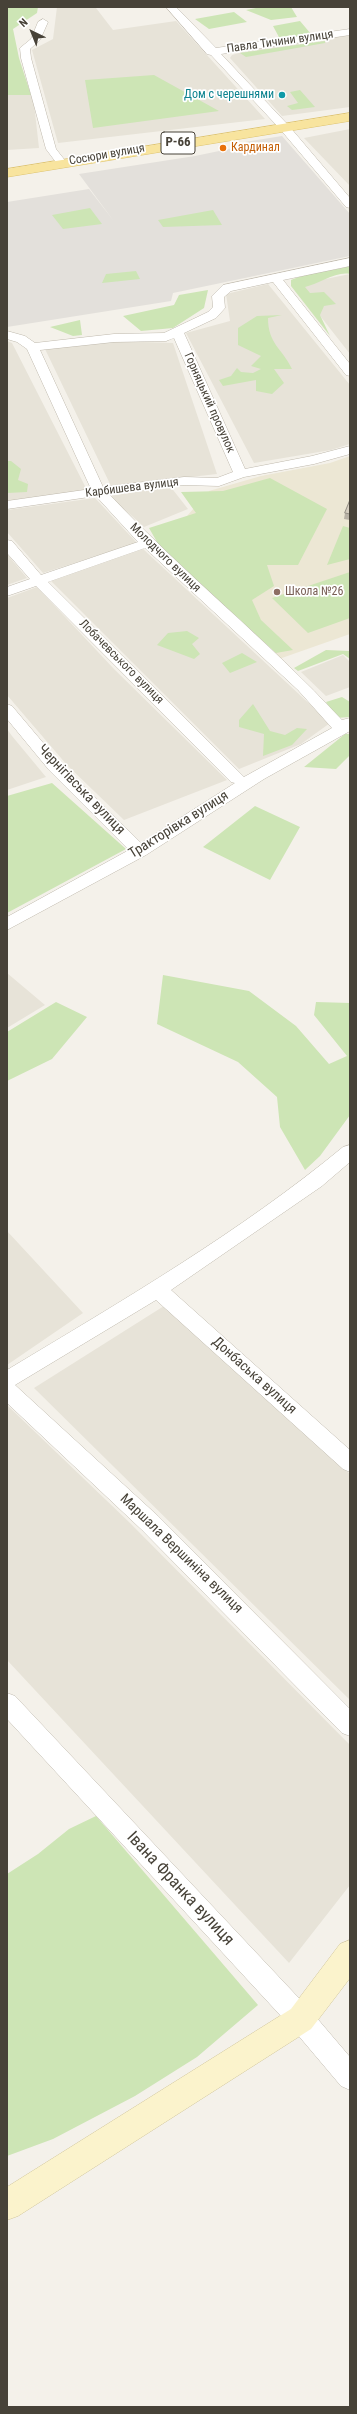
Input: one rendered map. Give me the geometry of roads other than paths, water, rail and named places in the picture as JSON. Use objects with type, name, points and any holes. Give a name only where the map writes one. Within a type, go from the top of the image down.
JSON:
[{"type":"main road","name":"Сосюри вулиця","points":[[7,173],[350,117]]},
{"type":"main road","points":[[7,2205],[301,2019],[350,1954]]},
{"type":"street","points":[[171,7],[211,52],[285,128],[288,134],[350,206]]},
{"type":"street","points":[[43,22],[35,40],[25,48],[26,58],[50,149],[62,163]]},
{"type":"street","name":"Павла Тичини вулиця","points":[[211,52],[350,32]]},
{"type":"street","points":[[7,335],[21,339],[32,347],[114,338],[166,337],[212,315],[219,308],[218,296],[227,288],[276,278],[296,271],[350,262]]},
{"type":"street","points":[[276,278],[350,372]]},
{"type":"street","name":"Горняцький провулок","points":[[177,332],[241,474]]},
{"type":"street","name":"Молодчого вулиця","points":[[32,347],[99,492],[147,543],[303,687],[338,725],[350,724]]},
{"type":"street","name":"Карбишева вулиця","points":[[7,505],[184,481],[198,483],[219,482],[241,474],[314,460],[350,450]]},
{"type":"street","points":[[7,592],[147,543]]},
{"type":"street","name":"Лобачевського вулиця","points":[[7,544],[38,580],[237,778]]},
{"type":"street","name":"Чернігівська вулиця","points":[[7,709],[55,767],[140,851]]},
{"type":"street","name":"Тракторівка вулиця","points":[[7,924],[140,851],[258,776],[350,724]]},
{"type":"street","points":[[7,1380],[157,1289],[315,1181],[350,1152]]},
{"type":"street","name":"Донбаська вулиця","points":[[157,1289],[350,1463]]},
{"type":"street","name":"Маршала Вершиніна вулиця","points":[[7,1390],[150,1523],[350,1725]]},
{"type":"street","name":"Івана Франка вулиця","points":[[7,1703],[301,2019],[350,2077]]},
{"type":"place","name":"Дом с черешнями","points":[[282,95]]},
{"type":"place","name":"Кардинал","points":[[223,148]]},
{"type":"place","name":"Школа №26","points":[[277,592]]}]
